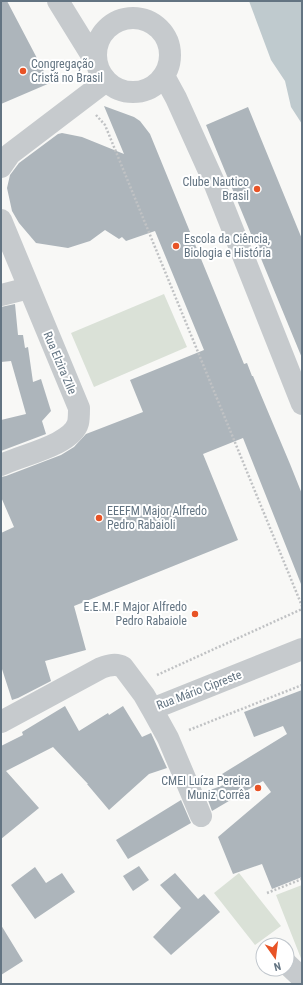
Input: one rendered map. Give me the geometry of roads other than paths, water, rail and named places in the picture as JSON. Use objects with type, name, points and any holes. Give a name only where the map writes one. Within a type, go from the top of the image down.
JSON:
[{"type":"street","points":[[58,1],[101,73],[120,90],[136,92],[152,87],[164,76],[170,60],[166,38],[136,1]]},
{"type":"street","points":[[1,167],[10,154],[82,100],[101,73],[96,49],[98,42],[106,29],[119,21],[134,18],[149,22],[155,26]]},
{"type":"street","points":[[164,76],[176,98],[212,180],[302,404]]},
{"type":"street","name":"Rua Elzira Zile","points":[[1,220],[79,408],[78,424],[70,436],[60,442],[1,465]]},
{"type":"street","points":[[1,295],[29,288]]},
{"type":"street","name":"Rua Mário Cipreste","points":[[1,722],[101,668],[112,664],[123,667],[144,695],[152,709],[302,649]]},
{"type":"street","points":[[152,709],[168,738],[201,816]]},
{"type":"place","name":"Congregação Cristã no Brasil","points":[[23,71]]},
{"type":"place","name":"Clube Nautico Brasil","points":[[257,189]]},
{"type":"place","name":"Escola da Ciência, Biologia e História","points":[[176,246]]},
{"type":"place","name":"EEEFM Major Alfredo Pedro Rabaioli","points":[[99,518]]},
{"type":"place","name":"E.E.M.F Major Alfredo Pedro Rabaiole","points":[[195,614]]},
{"type":"place","name":"CMEI Luíza Pereira Muniz Corrêa","points":[[258,788]]}]
